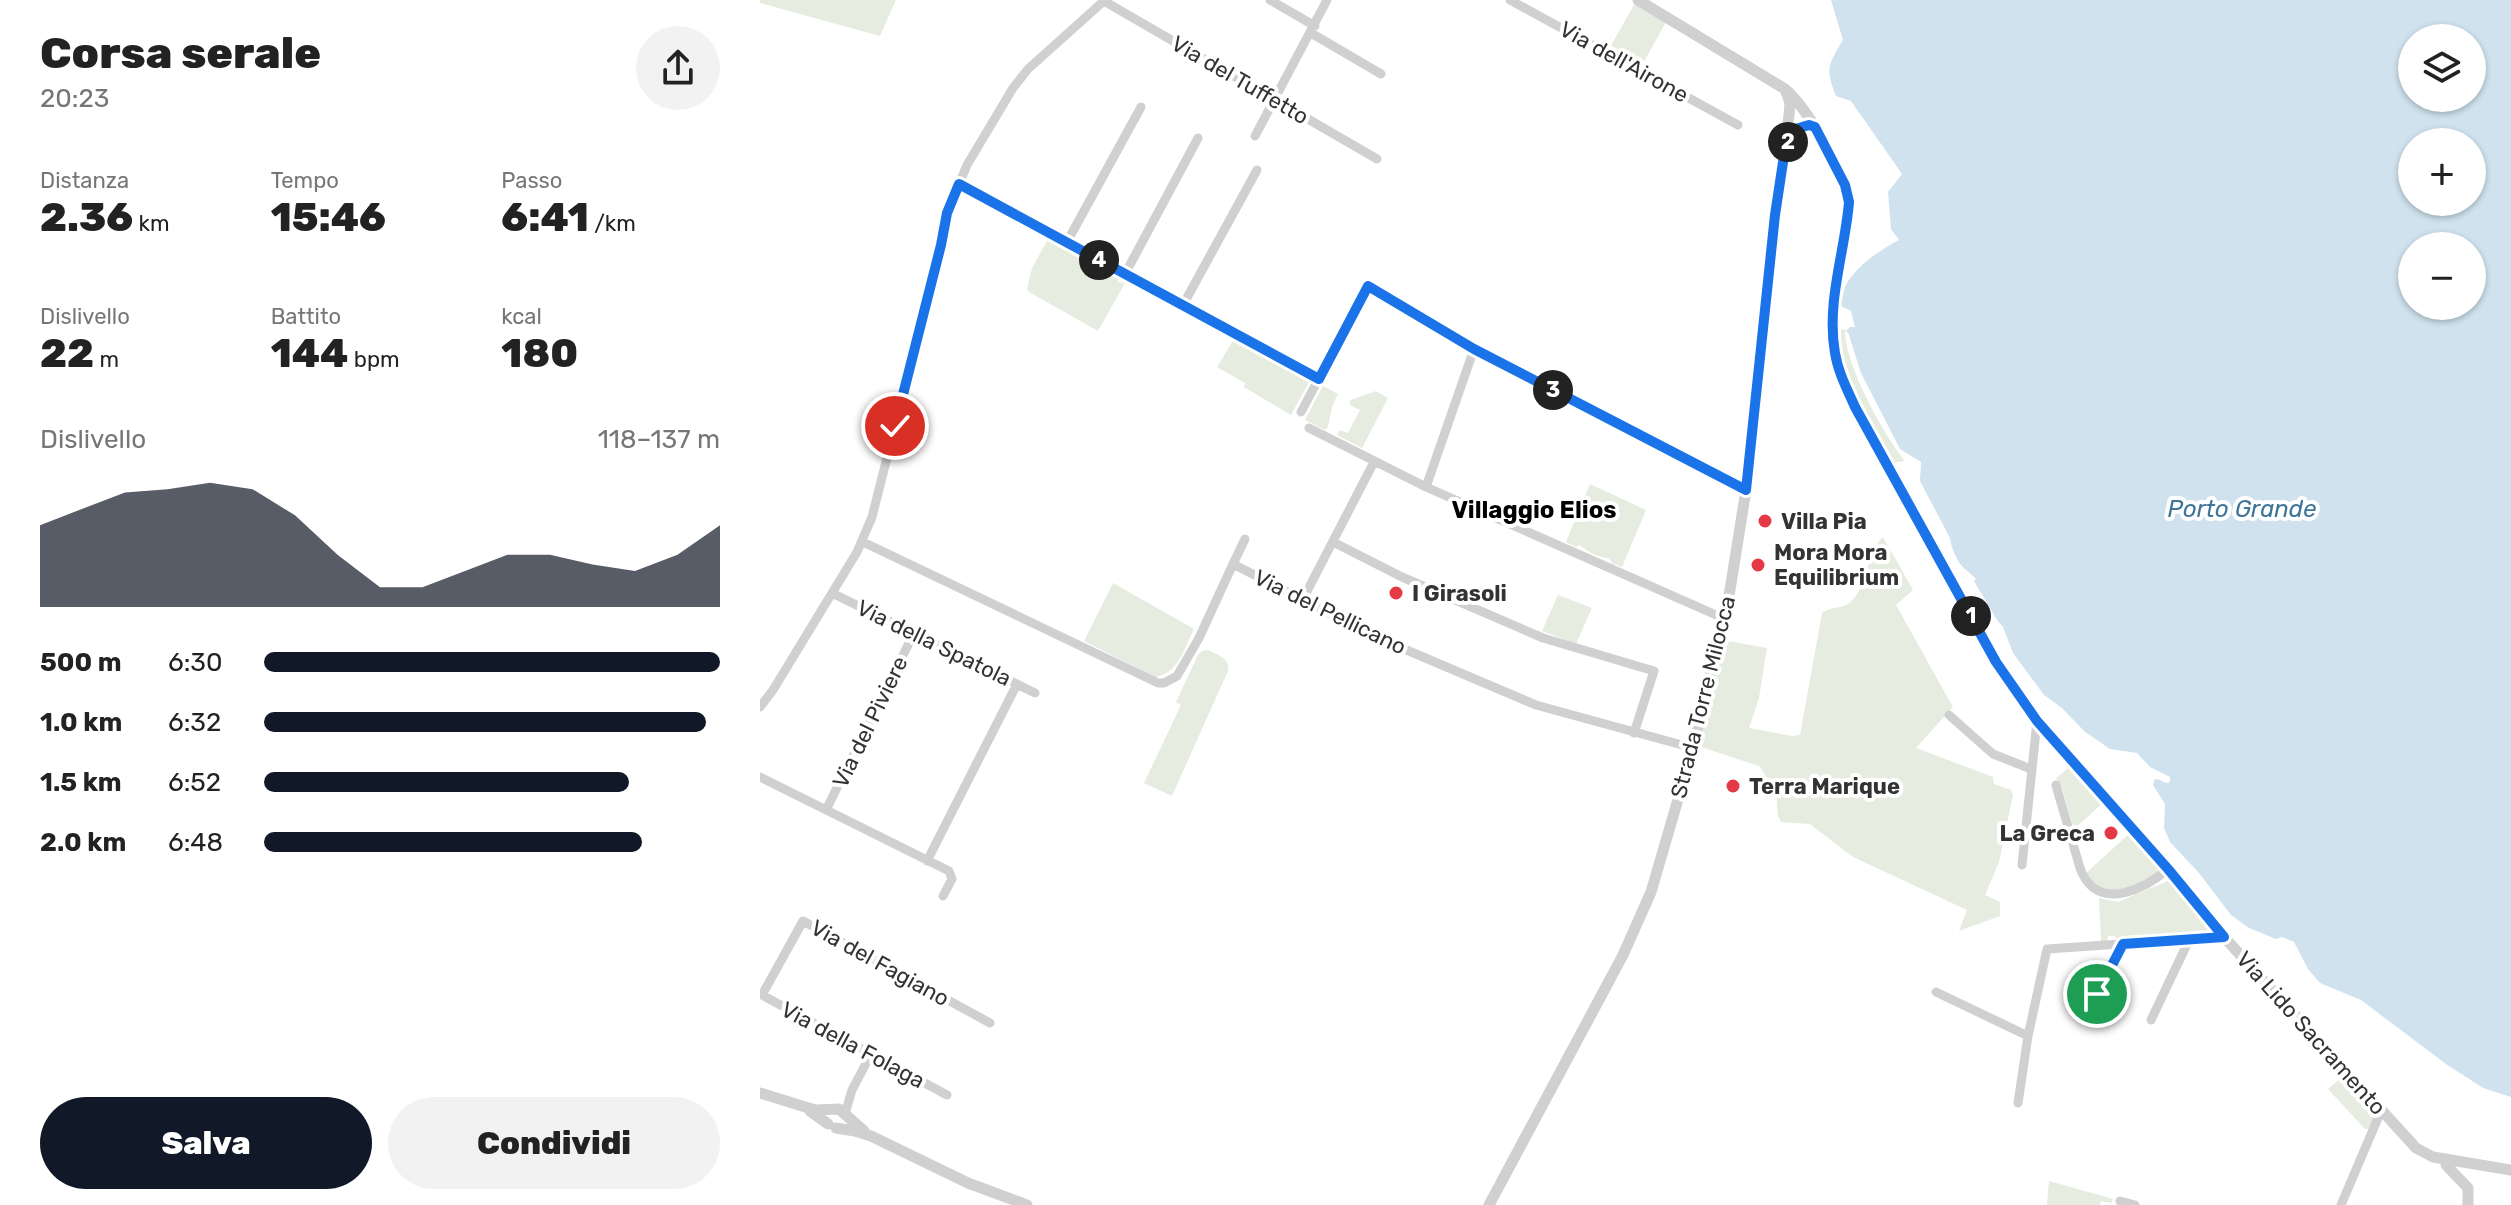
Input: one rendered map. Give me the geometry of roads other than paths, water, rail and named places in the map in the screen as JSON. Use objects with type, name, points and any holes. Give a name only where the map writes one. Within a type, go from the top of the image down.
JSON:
[{"type":"street","points":[[760,707],[863,542],[872,517],[947,213],[959,184],[991,123],[1028,69],[1104,0]]},
{"type":"street","name":"Via del Tuffetto","points":[[1104,0],[1377,159]]},
{"type":"street","points":[[1270,0],[1381,74]]},
{"type":"street","points":[[1255,136],[1327,0]]},
{"type":"street","name":"Via dell'Airone","points":[[1510,0],[1738,125]]},
{"type":"street","name":"Via Lido Sacramento","points":[[1638,0],[1785,89],[1802,106],[1815,127],[1845,185],[1849,202],[1833,318],[1835,353],[1842,379],[1860,418],[1996,662],[2037,721],[2224,937],[2381,1111],[2416,1148],[2433,1157],[2446,1159]]},
{"type":"street","points":[[1785,89],[1790,103],[1785,149]]},
{"type":"street","points":[[1785,149],[1802,106],[1789,115]]},
{"type":"street","points":[[1067,242],[1141,107]]},
{"type":"street","points":[[1792,133],[1804,125],[1815,127]]},
{"type":"street","points":[[1125,274],[1198,138]]},
{"type":"street","name":"Strada Torre Milocca","points":[[1489,1205],[1629,942],[1651,892],[1693,748],[1723,618],[1746,490],[1770,257],[1785,149]]},
{"type":"street","points":[[1183,305],[1257,170]]},
{"type":"street","points":[[959,184],[1319,379]]},
{"type":"street","points":[[1301,412],[1368,286],[1474,349],[1746,490]]},
{"type":"street","points":[[1426,487],[1474,349]]},
{"type":"street","points":[[1309,428],[1426,487],[1723,618]]},
{"type":"street","points":[[1303,599],[1374,462]]},
{"type":"street","points":[[1233,564],[1245,539]]},
{"type":"street","name":"Via del Pellicano","points":[[863,542],[1158,683],[1177,676],[1199,638],[1233,564],[1376,637],[1536,705],[1693,748]]},
{"type":"street","points":[[1333,542],[1402,577],[1543,638],[1654,671],[1634,733]]},
{"type":"street","name":"Via della Spatola","points":[[832,593],[1035,693]]},
{"type":"street","name":"Via del Piviere","points":[[826,810],[914,633]]},
{"type":"street","points":[[927,861],[1017,684]]},
{"type":"street","points":[[1949,715],[1993,754],[2031,769]]},
{"type":"street","points":[[2022,865],[2037,721]]},
{"type":"street","points":[[760,777],[949,871],[952,879],[943,896]]},
{"type":"street","points":[[2056,785],[2083,875],[2096,889],[2111,895],[2124,894],[2156,880],[2168,869]]},
{"type":"street","name":"Via del Fagiano","points":[[760,1008],[763,996],[803,921],[990,1023]]},
{"type":"street","points":[[2018,1103],[2028,1036],[2048,944],[2123,944],[2224,937]]},
{"type":"street","points":[[2151,1020],[2189,940]]},
{"type":"street","points":[[2097,994],[2123,944]]},
{"type":"street","points":[[1936,992],[2028,1036]]},
{"type":"street","name":"Via della Folaga","points":[[763,996],[947,1095]]},
{"type":"street","points":[[832,1126],[827,1117],[840,1112],[871,1054]]},
{"type":"street","points":[[760,1093],[803,1107],[840,1112],[871,1136]]},
{"type":"street","points":[[803,1107],[832,1126],[871,1136],[968,1183],[1027,1205]]},
{"type":"street","points":[[2341,1205],[2381,1111]]},
{"type":"street","points":[[832,1126],[844,1125],[840,1112]]},
{"type":"street","points":[[2468,1205],[2468,1188],[2446,1165],[2446,1159],[2511,1170]]},
{"type":"street","points":[[2120,1201],[2135,1205]]},
{"type":"water","name":"Porto Grande","points":[[1831,0],[2511,0],[2511,1097],[2483,1088],[2361,1000],[2320,983],[2308,969],[2294,942],[2282,937],[2276,939],[2249,928],[2231,915],[2170,842],[2164,828],[2165,804],[2153,785],[2154,780],[2158,779],[2170,782],[2170,777],[2150,767],[2137,753],[2110,749],[2085,732],[2062,708],[2044,695],[2013,653],[2003,627],[1974,581],[1976,579],[1955,556],[1950,538],[1920,481],[1921,462],[1900,449],[1861,373],[1848,332],[1845,332],[1855,327],[1851,311],[1841,306],[1849,280],[1868,260],[1899,240],[1891,229],[1888,192],[1902,174],[1851,101],[1836,96],[1829,73],[1834,55],[1843,40]]},
{"type":"place","name":"Villa Pia","points":[[1765,521]]},
{"type":"place","name":"Mora Mora Equilibrium","points":[[1758,565]]},
{"type":"place","name":"I Girasoli","points":[[1396,593]]},
{"type":"place","name":"Terra Marique","points":[[1733,786]]},
{"type":"place","name":"La Greca","points":[[2111,833]]},
{"type":"district","name":"Villaggio Elios","points":[[1534,510]]}]
